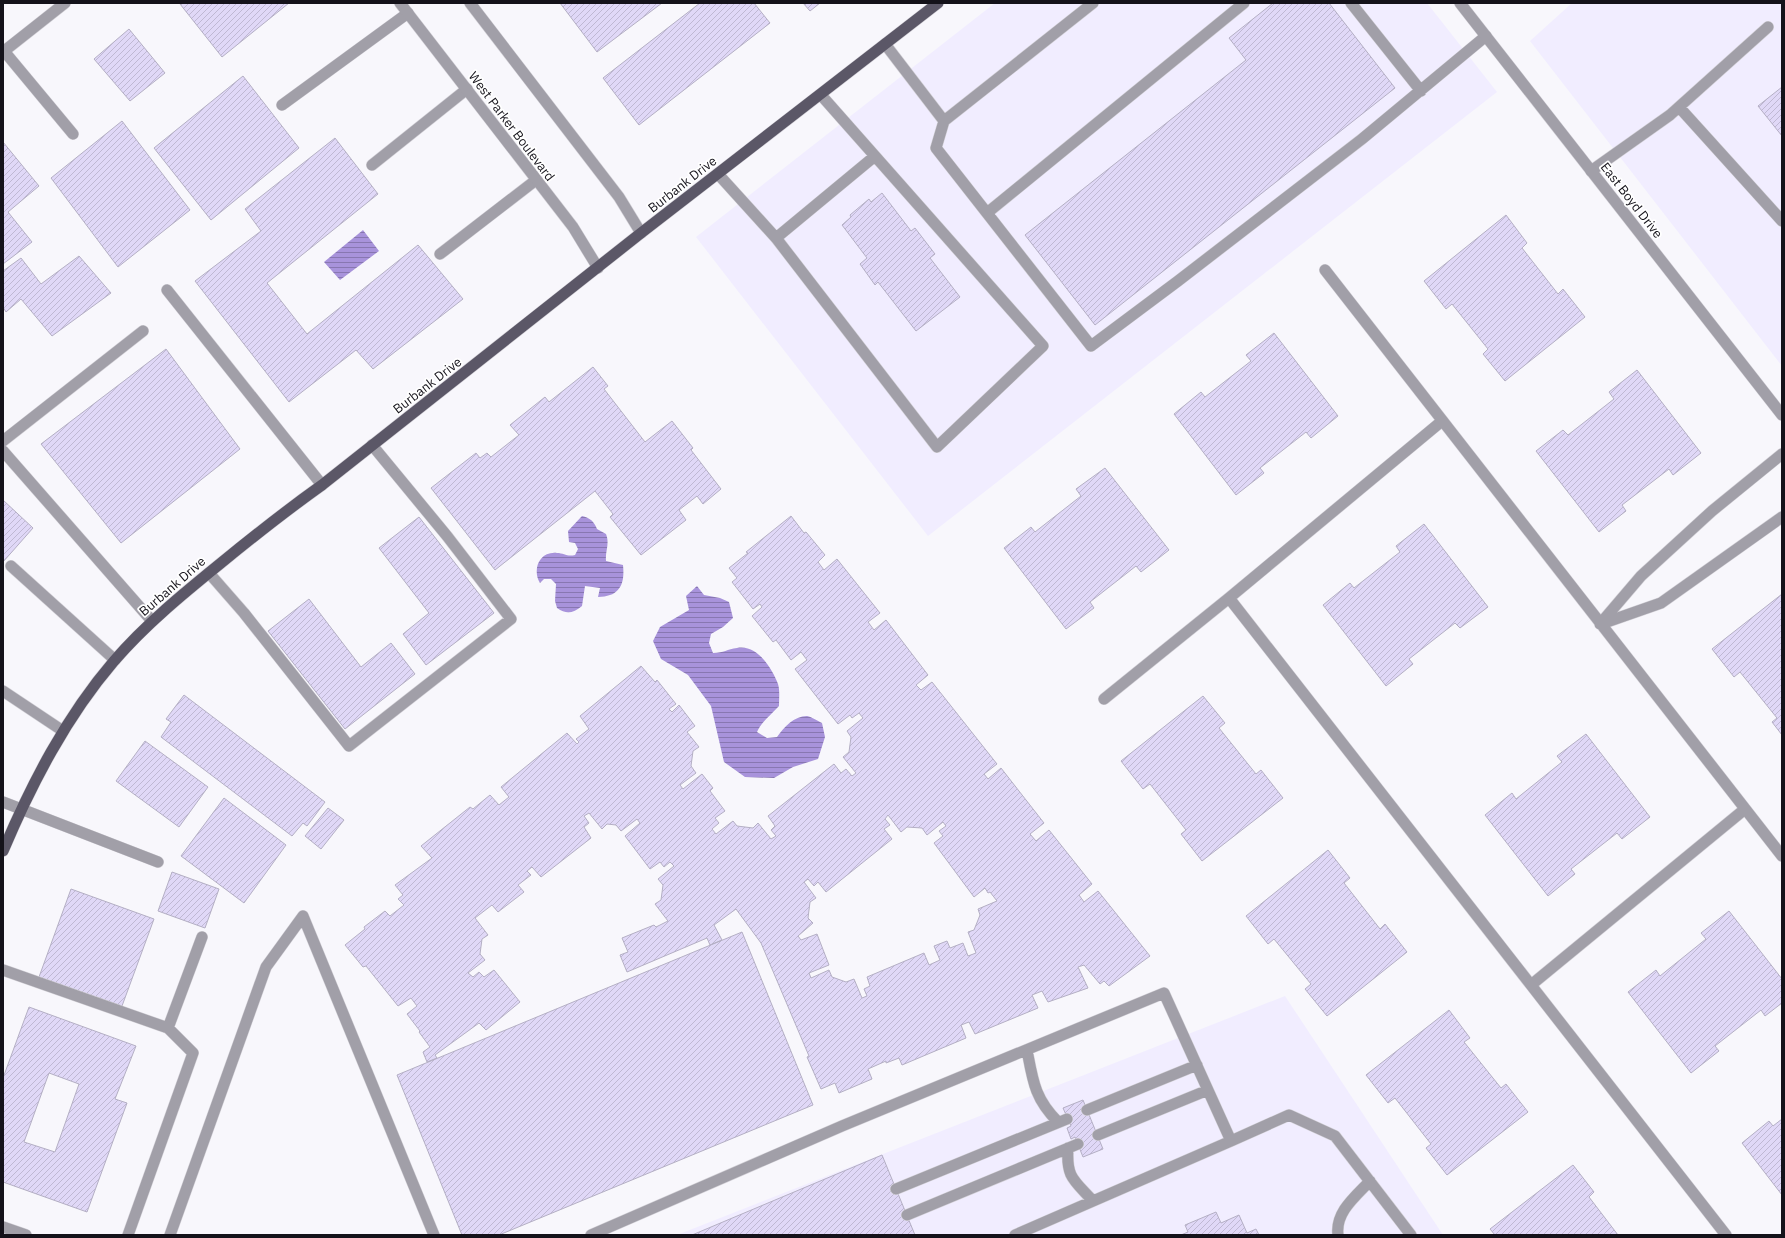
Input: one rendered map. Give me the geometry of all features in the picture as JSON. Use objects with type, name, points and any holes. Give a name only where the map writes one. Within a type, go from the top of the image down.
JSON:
[{"type":"main road","name":"Burbank Drive","points":[[3,851],[21,809],[41,770],[87,695],[115,660],[152,621],[208,573],[290,508],[322,485],[641,233],[938,3]]},
{"type":"street","points":[[65,3],[3,51],[73,134]]},
{"type":"street","name":"West Parker Boulevard","points":[[400,3],[573,227],[598,268]]},
{"type":"street","points":[[470,3],[620,197],[641,233]]},
{"type":"street","points":[[1093,3],[944,120],[936,148],[1091,346],[1178,282],[1362,139],[1486,36]]},
{"type":"street","points":[[987,213],[1244,3]]},
{"type":"street","points":[[1351,3],[1421,91]]},
{"type":"street","name":"East Boyd Drive","points":[[1460,3],[1780,409]]},
{"type":"street","points":[[282,105],[408,13]]},
{"type":"street","points":[[1591,170],[1679,107],[1768,27]]},
{"type":"street","points":[[885,44],[944,120]]},
{"type":"street","points":[[372,165],[467,89]]},
{"type":"street","points":[[718,174],[776,238],[938,447],[1043,346],[821,95]]},
{"type":"street","points":[[1679,107],[1782,221]]},
{"type":"street","points":[[776,238],[875,156]]},
{"type":"street","points":[[440,254],[536,180]]},
{"type":"street","points":[[1325,270],[1782,856]]},
{"type":"street","points":[[167,290],[322,485]]},
{"type":"street","points":[[3,441],[143,331]]},
{"type":"street","points":[[1104,699],[1229,598],[1442,421]]},
{"type":"street","points":[[208,573],[244,613],[349,746],[511,619],[447,536],[372,445]]},
{"type":"street","points":[[3,451],[152,621]]},
{"type":"street","points":[[1600,624],[1641,576],[1712,511],[1782,454]]},
{"type":"street","points":[[1600,624],[1661,603],[1782,517]]},
{"type":"street","points":[[11,566],[115,660]]},
{"type":"street","points":[[1229,598],[1726,1235]]},
{"type":"street","points":[[3,691],[64,731]]},
{"type":"street","points":[[3,802],[158,862]]},
{"type":"street","points":[[1531,985],[1745,809]]},
{"type":"street","points":[[170,1235],[266,966],[303,916],[434,1235]]},
{"type":"street","points":[[168,1028],[202,937]]},
{"type":"street","points":[[3,970],[168,1028],[193,1053],[128,1235]]},
{"type":"street","points":[[590,1235],[842,1126],[1164,993],[1231,1141]]},
{"type":"street","points":[[896,1189],[1063,1120],[1046,1110],[1037,1095],[1027,1050]]},
{"type":"street","points":[[1087,1110],[1197,1066]]},
{"type":"street","points":[[1098,1135],[1208,1090]]},
{"type":"street","points":[[1015,1235],[1093,1202],[1289,1114],[1335,1136],[1411,1235]]},
{"type":"street","points":[[907,1215],[1073,1146],[1068,1169],[1072,1178],[1093,1202]]},
{"type":"street","points":[[1338,1235],[1337,1229],[1341,1214],[1348,1204],[1370,1181]]},
{"type":"street","points":[[3,1227],[26,1235]]},
{"type":"shaded area","points":[[995,3],[1427,3],[1497,92],[928,536],[696,237]]},
{"type":"shaded area","points":[[1572,3],[1782,3],[1782,366],[1530,41]]},
{"type":"shaded area","points":[[363,230],[379,251],[340,280],[324,262]]},
{"type":"shaded area","points":[[582,516],[591,520],[597,529],[606,534],[608,541],[606,561],[623,565],[623,578],[620,588],[611,595],[598,597],[600,588],[585,586],[582,606],[573,612],[564,612],[557,608],[555,601],[556,584],[551,579],[544,579],[540,583],[537,567],[542,558],[551,553],[559,553],[570,556],[575,555],[578,549],[575,543],[569,542],[568,531]]},
{"type":"shaded area","points":[[697,586],[704,595],[720,598],[729,602],[733,618],[723,627],[711,634],[709,643],[713,653],[737,648],[751,650],[763,658],[772,671],[778,684],[779,706],[764,721],[757,732],[767,738],[777,737],[786,726],[794,720],[802,716],[811,717],[822,723],[825,737],[818,759],[793,767],[774,778],[745,777],[724,762],[711,706],[688,675],[661,659],[653,641],[660,627],[689,610],[686,596]]},
{"type":"shaded area","points":[[1285,996],[1443,1235],[677,1235]]},
{"type":"building","points":[[289,3],[222,57],[180,4]]},
{"type":"building","points":[[560,3],[662,3],[597,52]]},
{"type":"building","points":[[700,3],[754,3],[770,23],[639,125],[603,78]]},
{"type":"building","points":[[803,3],[820,3],[810,11]]},
{"type":"building","points":[[1273,3],[1329,3],[1395,88],[1095,325],[1025,235],[1246,60],[1229,38]]},
{"type":"building","points":[[129,29],[165,73],[130,101],[94,59]]},
{"type":"building","points":[[243,76],[299,148],[211,220],[154,148]]},
{"type":"building","points":[[1782,87],[1782,136],[1758,106]]},
{"type":"building","points":[[122,121],[190,210],[118,267],[51,178]]},
{"type":"building","points":[[335,138],[378,194],[267,283],[307,334],[418,245],[463,299],[373,369],[356,350],[289,402],[195,281],[261,231],[245,209]]},
{"type":"building","points":[[3,142],[39,186],[8,212],[32,242],[3,264]]},
{"type":"building","points":[[882,193],[911,231],[915,228],[935,254],[930,258],[960,297],[916,331],[878,282],[875,285],[860,264],[867,258],[842,225],[851,217],[850,215],[869,199],[871,202]]},
{"type":"building","points":[[1506,215],[1527,243],[1522,248],[1558,294],[1563,289],[1585,317],[1505,381],[1483,354],[1488,349],[1452,304],[1446,309],[1424,281]]},
{"type":"building","points":[[79,256],[111,293],[52,336],[21,299],[6,312],[3,307],[3,271],[21,258],[41,284]]},
{"type":"building","points":[[1274,333],[1338,416],[1311,438],[1306,432],[1260,468],[1264,473],[1236,495],[1174,414],[1201,392],[1205,397],[1251,361],[1246,355]]},
{"type":"building","points":[[166,349],[240,449],[121,543],[41,444]]},
{"type":"building","points":[[593,367],[608,386],[604,389],[645,442],[672,421],[693,448],[691,450],[721,489],[703,504],[697,496],[679,510],[686,520],[641,555],[610,517],[613,514],[595,491],[495,570],[431,488],[476,453],[480,458],[487,453],[491,457],[519,435],[510,425],[545,397],[549,402]]},
{"type":"building","points":[[1637,370],[1701,453],[1673,475],[1669,469],[1622,505],[1626,511],[1599,532],[1536,451],[1563,430],[1568,435],[1614,399],[1609,392]]},
{"type":"building","points":[[1105,468],[1169,550],[1141,572],[1136,566],[1090,602],[1094,608],[1066,629],[1004,548],[1031,527],[1035,532],[1081,496],[1076,489]]},
{"type":"building","points":[[3,500],[33,528],[3,562]]},
{"type":"building","points":[[791,516],[804,533],[806,532],[825,555],[818,562],[824,570],[837,559],[880,613],[868,622],[874,630],[886,620],[928,675],[916,685],[921,690],[932,682],[997,764],[984,774],[988,779],[1001,768],[1044,823],[1030,834],[1036,841],[1049,830],[1092,884],[1079,895],[1084,902],[1098,891],[1150,956],[1109,986],[1104,981],[1100,984],[1084,965],[1078,967],[1088,988],[1048,1002],[1042,991],[1032,995],[1038,1008],[975,1034],[969,1022],[961,1025],[966,1038],[902,1065],[899,1058],[886,1063],[886,1061],[868,1069],[872,1079],[839,1093],[835,1083],[821,1089],[807,1057],[809,1056],[761,943],[736,909],[714,925],[722,940],[710,945],[707,938],[627,972],[620,955],[628,952],[622,938],[654,925],[656,927],[668,921],[655,904],[661,900],[663,885],[658,879],[674,866],[670,862],[664,867],[660,862],[650,869],[625,836],[640,823],[637,819],[621,831],[616,825],[607,824],[602,829],[589,813],[584,816],[589,823],[584,827],[591,838],[541,877],[532,867],[527,871],[531,875],[518,885],[524,892],[498,912],[492,905],[475,918],[488,935],[482,939],[480,954],[485,960],[468,973],[473,977],[479,972],[484,977],[494,970],[520,1002],[486,1030],[479,1023],[435,1055],[437,1058],[427,1062],[423,1052],[430,1047],[407,1014],[417,1006],[411,998],[398,1006],[366,966],[363,967],[345,945],[365,929],[364,927],[385,911],[390,916],[404,905],[398,899],[403,895],[395,885],[432,858],[421,846],[470,807],[473,809],[490,795],[499,805],[509,797],[501,787],[567,733],[577,744],[579,742],[576,739],[589,729],[580,716],[641,666],[655,682],[657,680],[676,704],[669,709],[672,712],[679,705],[695,726],[687,732],[699,747],[693,751],[691,766],[696,773],[680,785],[683,789],[702,774],[713,788],[710,791],[725,811],[715,818],[719,823],[712,829],[716,834],[733,821],[737,826],[753,828],[758,823],[771,839],[776,836],[771,830],[775,826],[768,816],[834,764],[841,773],[846,769],[852,776],[856,773],[843,757],[849,752],[851,737],[847,731],[863,718],[859,713],[852,718],[850,715],[838,724],[795,669],[807,660],[801,652],[791,660],[776,640],[773,642],[752,616],[762,607],[760,604],[753,609],[732,582],[737,578],[729,568],[748,553],[746,552]],"holes":[[[888,815],[901,832],[907,827],[922,828],[927,835],[943,822],[946,826],[939,831],[943,836],[934,843],[974,897],[985,888],[997,901],[978,909],[980,915],[974,930],[968,932],[976,953],[968,956],[963,943],[950,948],[947,941],[934,946],[940,960],[929,965],[924,953],[867,977],[870,986],[864,989],[867,996],[862,998],[854,979],[846,982],[832,977],[829,970],[811,978],[809,973],[829,965],[817,934],[801,940],[798,936],[813,923],[808,918],[810,902],[816,898],[804,882],[808,879],[814,886],[818,882],[826,892],[892,839],[884,829],[890,825],[885,819]]]},
{"type":"building","points":[[419,517],[494,613],[426,665],[403,634],[429,613],[379,548]]},
{"type":"building","points":[[1424,524],[1488,607],[1460,628],[1455,623],[1409,659],[1413,664],[1386,686],[1323,605],[1350,583],[1354,588],[1400,552],[1396,546]]},
{"type":"building","points":[[1782,594],[1782,735],[1772,722],[1777,718],[1740,672],[1734,677],[1712,649]]},
{"type":"building","points":[[309,599],[361,667],[391,643],[415,674],[345,729],[268,631]]},
{"type":"building","points":[[184,695],[325,802],[307,826],[303,823],[292,836],[161,737],[171,722],[166,719]]},
{"type":"building","points":[[1203,696],[1225,723],[1219,728],[1256,774],[1261,770],[1283,798],[1202,861],[1181,834],[1186,830],[1150,784],[1143,789],[1121,761]]},
{"type":"building","points":[[1586,734],[1650,817],[1622,839],[1617,833],[1571,869],[1575,874],[1548,896],[1485,815],[1512,793],[1516,799],[1562,762],[1557,756]]},
{"type":"building","points":[[145,741],[208,787],[179,827],[116,781]]},
{"type":"building","points":[[224,798],[286,845],[244,903],[181,856]]},
{"type":"building","points":[[328,808],[344,820],[321,849],[305,836]]},
{"type":"building","points":[[1328,850],[1350,878],[1344,883],[1380,929],[1385,924],[1407,952],[1327,1016],[1305,989],[1311,984],[1274,939],[1268,944],[1246,916]]},
{"type":"building","points":[[172,872],[219,889],[205,928],[158,911]]},
{"type":"building","points":[[71,889],[154,919],[122,1006],[39,977]]},
{"type":"building","points":[[1729,911],[1782,979],[1782,1003],[1765,1016],[1761,1010],[1715,1046],[1719,1051],[1691,1073],[1628,992],[1656,970],[1660,976],[1706,939],[1701,933]]},
{"type":"building","points":[[742,932],[813,1105],[499,1235],[462,1235],[397,1075]]},
{"type":"building","points":[[29,1007],[136,1046],[115,1099],[127,1103],[87,1212],[3,1182],[3,1078]],"holes":[[[49,1073],[79,1084],[55,1152],[24,1142]]]},
{"type":"building","points":[[1449,1010],[1470,1038],[1464,1042],[1501,1088],[1506,1084],[1528,1112],[1447,1175],[1426,1148],[1431,1144],[1395,1098],[1388,1103],[1366,1075]]},
{"type":"building","points":[[1083,1100],[1103,1149],[1083,1157],[1075,1137],[1071,1139],[1067,1128],[1071,1126],[1063,1108]]},
{"type":"building","points":[[1782,1119],[1782,1195],[1742,1143],[1769,1121],[1773,1126]]},
{"type":"building","points":[[882,1155],[915,1235],[692,1235]]},
{"type":"building","points":[[1573,1165],[1594,1192],[1589,1197],[1618,1235],[1495,1235],[1490,1229]]},
{"type":"building","points":[[1216,1212],[1221,1223],[1239,1215],[1247,1233],[1256,1229],[1259,1235],[1181,1235],[1188,1232],[1185,1225]]}]
